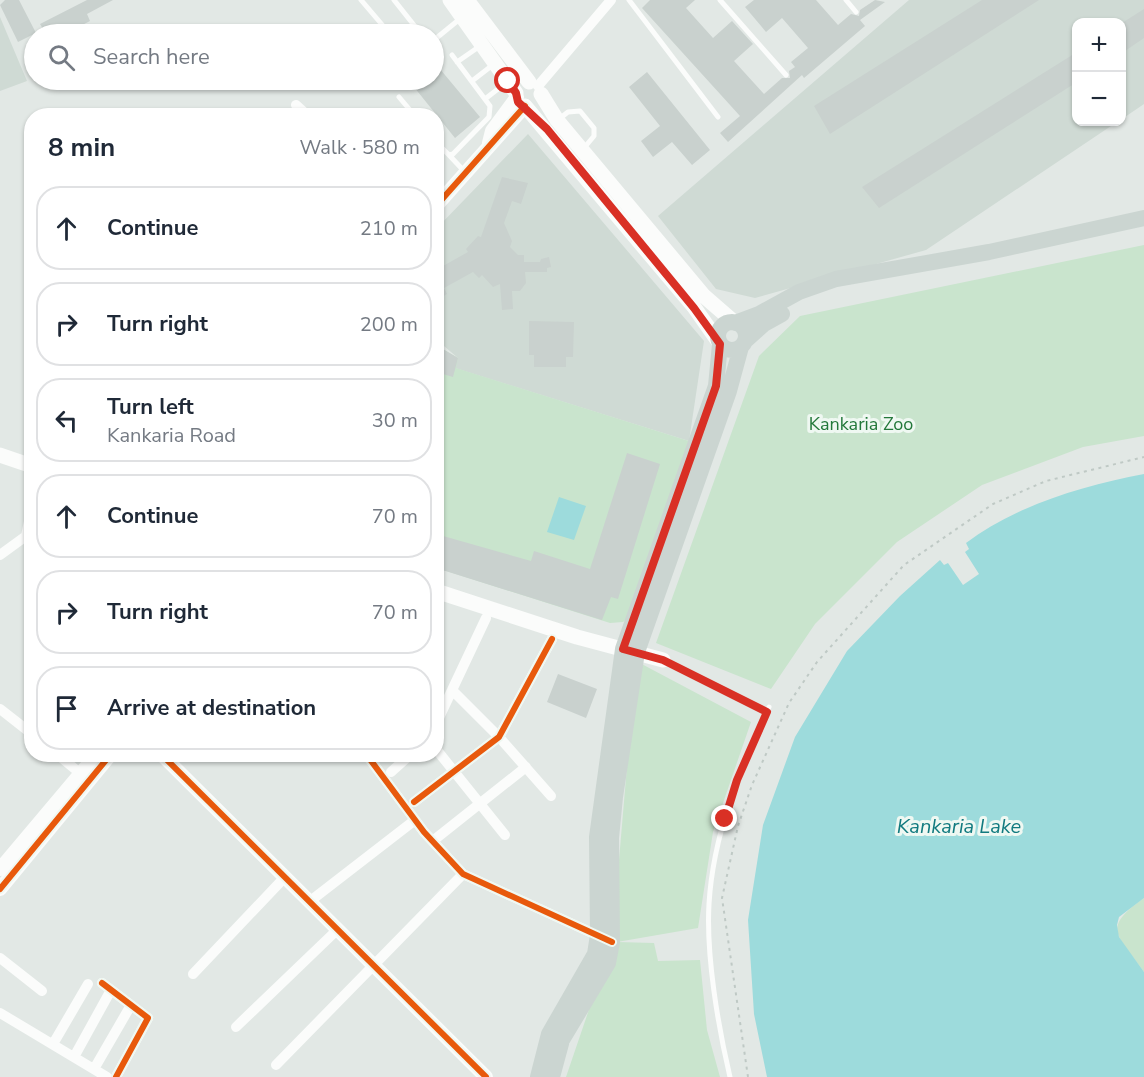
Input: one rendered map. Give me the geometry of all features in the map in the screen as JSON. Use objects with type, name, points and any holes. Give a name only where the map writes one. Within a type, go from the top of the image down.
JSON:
[{"type":"main road","points":[[450,0],[517,94],[727,350],[743,344],[764,324],[804,302],[839,289],[905,271],[1144,218]]},
{"type":"main road","points":[[467,0],[536,87],[557,120],[704,296],[745,331],[729,391],[629,655]]},
{"type":"main road","points":[[517,94],[520,86],[536,87]]},
{"type":"main road","points":[[517,94],[536,104],[536,87]]},
{"type":"main road","points":[[552,1077],[562,1040],[608,963],[605,939],[611,838],[629,655],[716,386],[720,344],[717,336],[720,329],[728,323],[735,323],[759,314],[799,292],[836,279],[905,271],[1144,229]]},
{"type":"main road","points":[[0,445],[24,453]]},
{"type":"main road","points":[[0,455],[24,463]]},
{"type":"main road","points":[[444,594],[629,655]]},
{"type":"main road","points":[[444,604],[552,639],[663,660]]},
{"type":"main road","points":[[538,1077],[549,1034],[605,939]]},
{"type":"street","points":[[536,87],[611,0]]},
{"type":"street","points":[[444,197],[489,143],[492,131],[517,94]]},
{"type":"street","points":[[296,105],[299,108]]},
{"type":"street","points":[[0,555],[24,538]]},
{"type":"street","points":[[444,707],[486,618]]},
{"type":"street","points":[[414,802],[499,737],[552,639]]},
{"type":"street","points":[[452,690],[499,737],[551,796]]},
{"type":"street","points":[[0,709],[24,728]]},
{"type":"street","points":[[444,759],[505,835]]},
{"type":"street","points":[[67,762],[81,774]]},
{"type":"street","points":[[0,869],[91,762]]},
{"type":"street","points":[[0,889],[104,762]]},
{"type":"street","points":[[169,762],[486,1077]]},
{"type":"street","points":[[372,762],[415,820],[463,874],[605,939]]},
{"type":"street","points":[[391,772],[402,762]]},
{"type":"street","points":[[434,840],[526,767]]},
{"type":"street","points":[[309,902],[415,820]]},
{"type":"street","points":[[276,1065],[463,874]]},
{"type":"street","points":[[193,974],[285,877]]},
{"type":"street","points":[[236,1027],[337,930]]},
{"type":"street","points":[[0,958],[42,991]]},
{"type":"street","points":[[53,1044],[88,984]]},
{"type":"street","points":[[74,1057],[106,987],[148,1018],[116,1077]]},
{"type":"street","points":[[94,1069],[131,1005]]},
{"type":"street","points":[[0,1013],[107,1077]]},
{"type":"lane","points":[[361,0],[381,24]]},
{"type":"lane","points":[[394,0],[413,24]]},
{"type":"lane","points":[[629,0],[718,117]]},
{"type":"lane","points":[[720,0],[786,75]]},
{"type":"lane","points":[[846,0],[856,12]]},
{"type":"lane","points":[[444,32],[463,17]]},
{"type":"lane","points":[[458,62],[483,44]]},
{"type":"lane","points":[[449,155],[489,117],[490,106],[452,55]]},
{"type":"lane","points":[[472,81],[496,63]]},
{"type":"lane","points":[[485,99],[517,94]]},
{"type":"lane","points":[[399,97],[408,108]]},
{"type":"lane","points":[[557,120],[568,112],[580,111],[594,128],[594,136],[582,150]]},
{"type":"lane","points":[[444,150],[465,172]]},
{"type":"lane","points":[[663,660],[768,709],[737,780],[713,872],[709,906],[715,997],[730,1077]]},
{"type":"path","points":[[748,1077],[722,898],[738,825],[752,785],[789,703],[817,662],[904,565],[993,504],[1047,481],[1144,457]]},
{"type":"shaded area","points":[[909,0],[1144,0],[1144,104],[1126,116],[1126,18],[1072,18],[1072,126],[1111,126],[926,250],[755,298],[716,289],[658,216]]},
{"type":"shaded area","points":[[0,17],[24,74],[24,82],[0,91]]},
{"type":"shaded area","points":[[528,134],[704,341],[689,441],[455,368],[458,358],[444,346],[444,221]]},
{"type":"green space","name":"Kankaria Zoo","points":[[1144,245],[1144,436],[1083,447],[982,485],[897,542],[815,624],[771,689],[656,643],[759,356],[800,316]]},
{"type":"green space","points":[[444,350],[458,358],[456,368],[689,441],[629,617],[623,622],[610,623],[444,570]]},
{"type":"green space","points":[[636,661],[751,722],[713,832],[698,928],[617,942],[654,943],[658,961],[700,960],[707,1030],[720,1077],[566,1077],[612,942]]},
{"type":"green space","points":[[1144,898],[1144,972],[1121,940],[1118,925],[1122,917]]},
{"type":"water","name":"Kankaria Lake","points":[[1144,474],[1144,898],[1119,917],[1117,925],[1119,937],[1144,972],[1144,1077],[767,1077],[754,1014],[748,920],[763,825],[795,737],[847,651],[900,596],[940,560],[944,565],[948,563],[963,585],[979,574],[965,552],[969,549],[966,543],[986,530],[1051,499],[1097,484]]},
{"type":"water","points":[[559,497],[586,506],[574,540],[547,532]]},
{"type":"building","points":[[5,0],[19,0],[31,24],[24,24],[24,39],[18,42],[0,5]]},
{"type":"building","points":[[87,0],[113,0],[87,14],[90,21],[84,24],[40,24]]},
{"type":"building","points":[[650,0],[695,0],[686,8],[713,38],[732,21],[753,44],[734,61],[764,94],[782,78],[790,78],[789,71],[795,67],[791,62],[808,48],[782,18],[766,32],[745,7],[754,0],[816,0],[838,25],[851,14],[859,16],[860,10],[875,0],[885,2],[860,20],[865,26],[804,78],[802,75],[728,142],[720,133],[740,116],[642,8]]},
{"type":"building","points":[[982,0],[1039,0],[830,134],[814,106]]},
{"type":"building","points":[[1144,9],[1144,38],[1126,50],[1126,20]]},
{"type":"building","points":[[1072,55],[1072,85],[879,208],[862,187]]},
{"type":"building","points":[[647,72],[710,150],[692,165],[672,142],[653,157],[641,141],[660,126],[629,87]]},
{"type":"building","points":[[444,74],[480,117],[455,138],[444,124],[444,108],[431,108],[416,90],[444,90]]},
{"type":"building","points":[[502,177],[528,183],[521,204],[512,201],[504,223],[512,241],[510,247],[518,255],[524,255],[524,262],[540,262],[541,259],[549,257],[551,267],[547,268],[547,272],[525,272],[526,283],[520,291],[512,291],[513,309],[502,310],[500,284],[493,287],[482,275],[479,278],[473,272],[444,288],[444,266],[468,252],[466,249],[478,236],[481,237]]},
{"type":"building","points":[[529,321],[574,322],[573,357],[566,357],[566,367],[534,367],[534,355],[529,355]]},
{"type":"building","points":[[444,350],[458,358],[453,377],[444,374]]},
{"type":"building","points":[[627,453],[660,464],[618,599],[611,597],[602,620],[444,571],[444,536],[531,561],[534,551],[590,569]]},
{"type":"building","points":[[558,674],[597,689],[586,718],[547,702]]},
{"type":"cycle path","points":[[444,197],[525,106]]},
{"type":"cycle path","points":[[414,802],[499,737],[552,639]]},
{"type":"cycle path","points":[[0,889],[104,762]]},
{"type":"cycle path","points":[[169,762],[486,1077]]},
{"type":"cycle path","points":[[372,762],[424,832],[463,874],[612,942]]},
{"type":"cycle path","points":[[102,983],[148,1018],[116,1077]]},
{"type":"route","points":[[508,81],[516,93],[518,102],[525,106],[547,129],[694,308],[720,344],[716,386],[623,649],[663,660],[767,712],[737,780],[725,819]]}]
